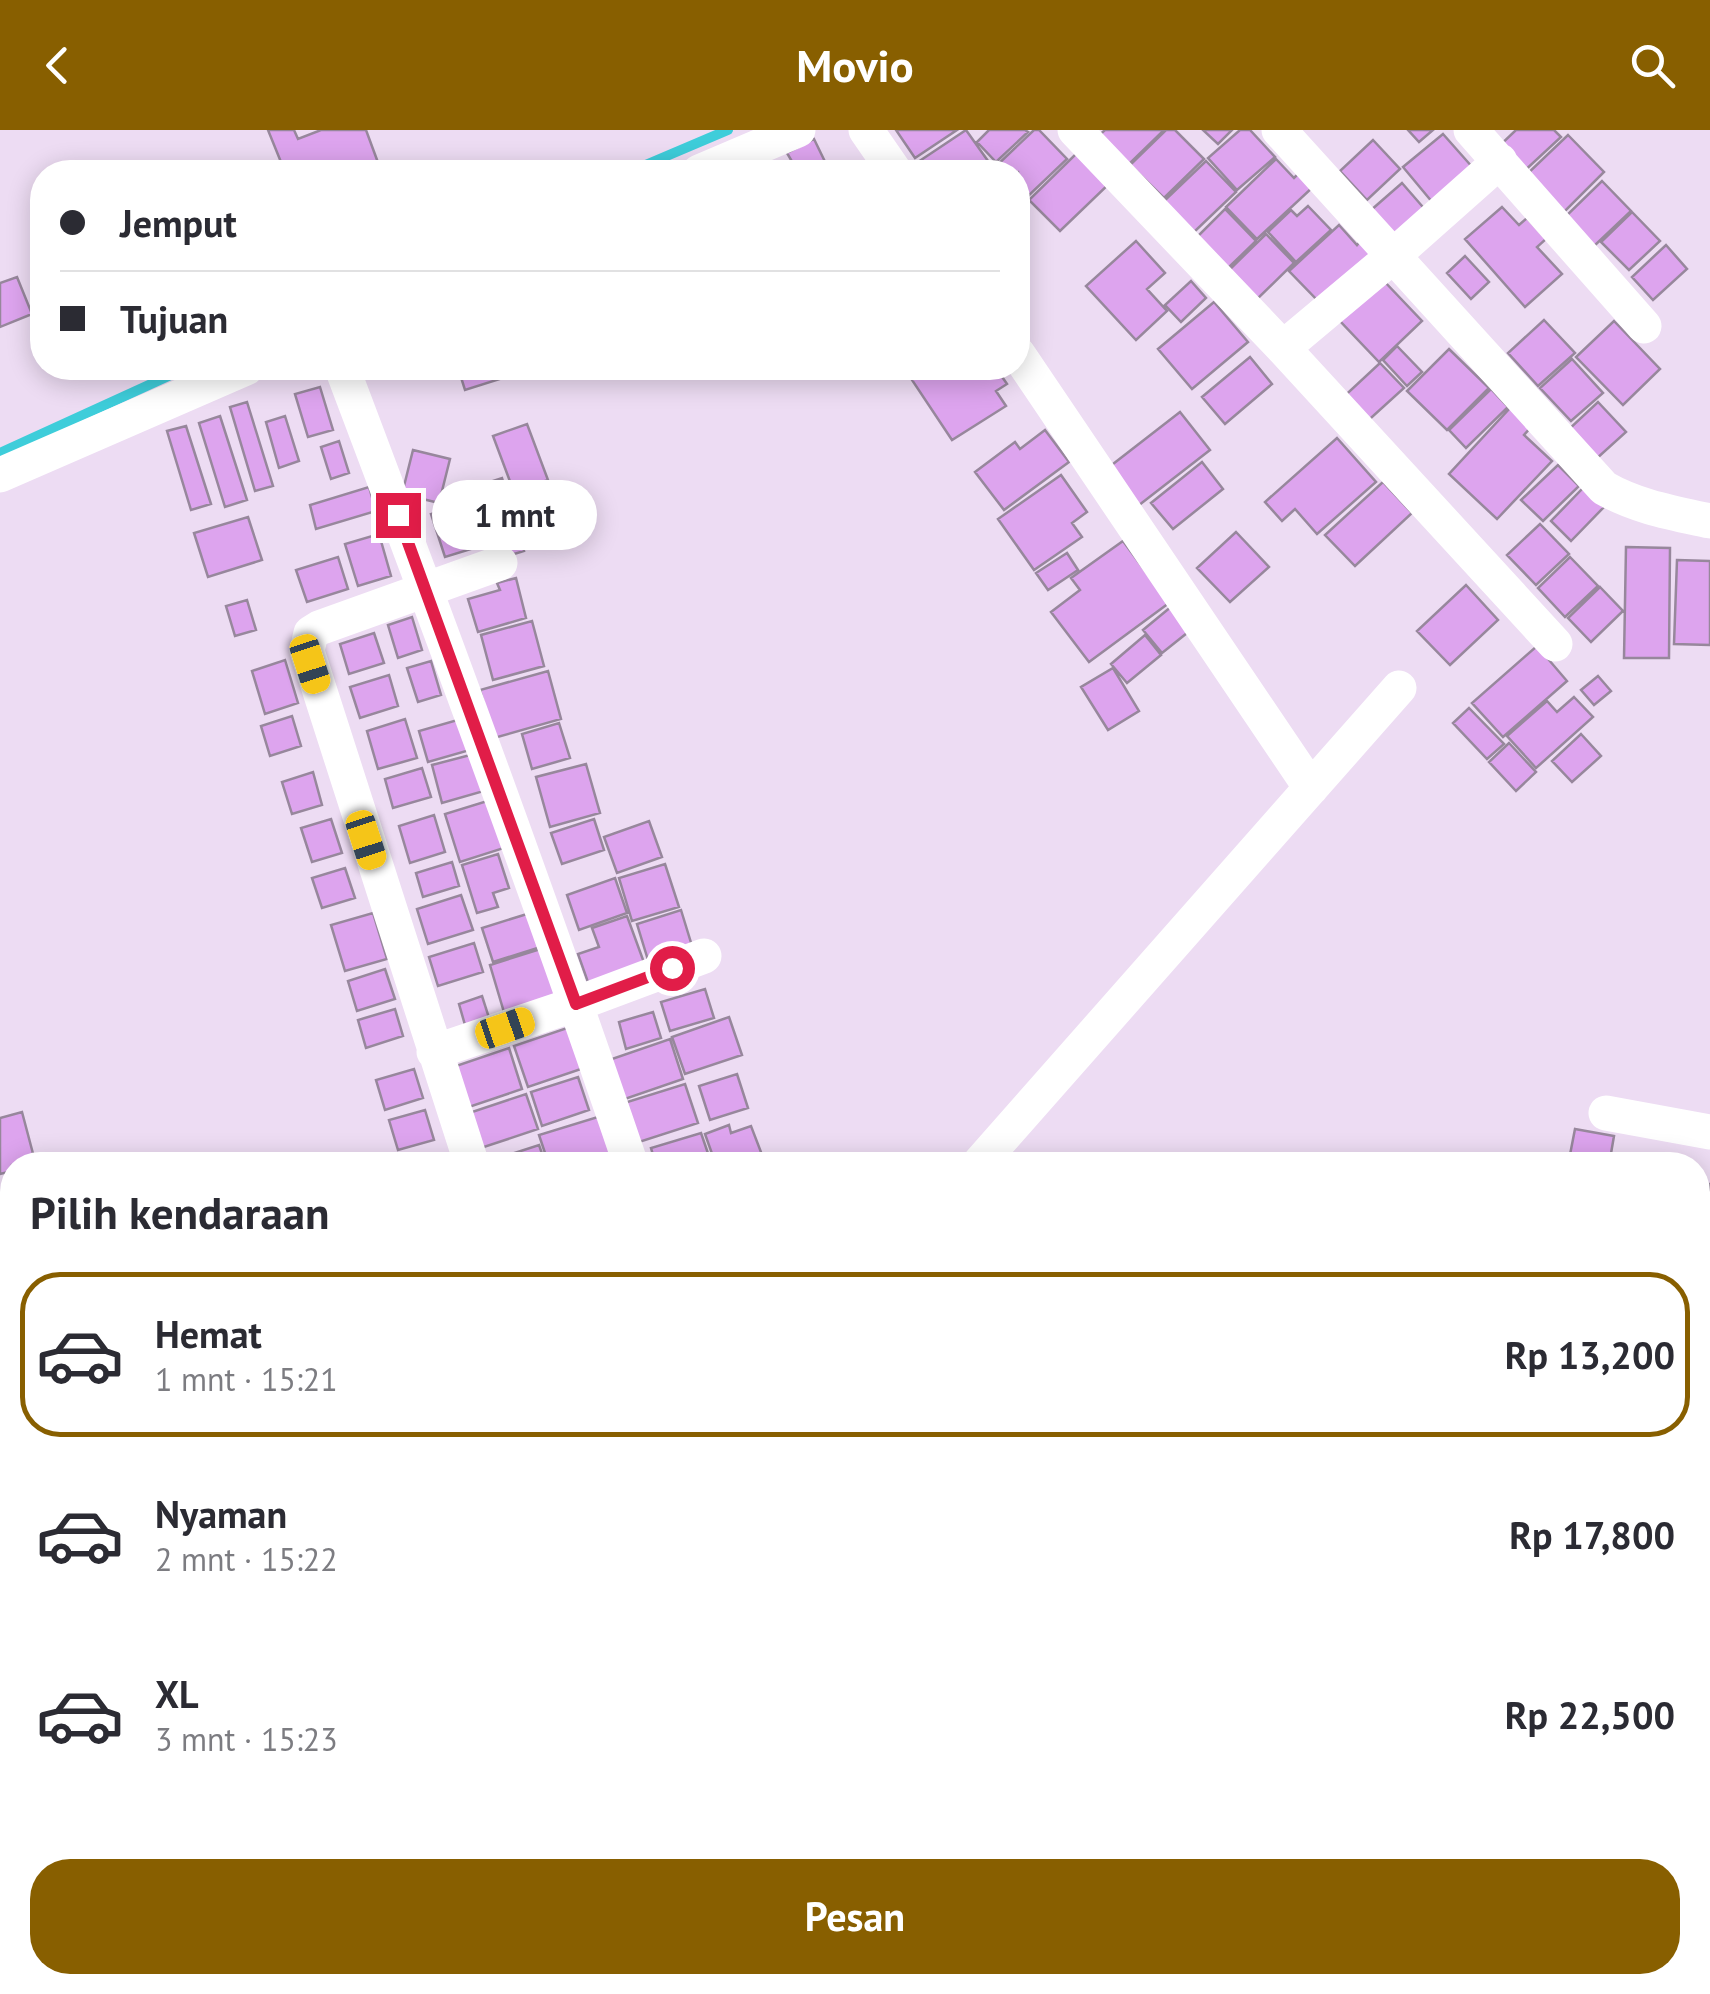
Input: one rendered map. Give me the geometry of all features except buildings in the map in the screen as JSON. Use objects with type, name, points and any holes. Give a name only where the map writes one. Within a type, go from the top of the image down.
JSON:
[{"type":"street","points":[[727,160],[798,130]]},
{"type":"street","points":[[866,130],[887,160]]},
{"type":"street","points":[[1075,130],[1556,644]]},
{"type":"street","points":[[1280,130],[1604,488],[1654,509],[1710,521]]},
{"type":"street","points":[[1471,130],[1644,326]]},
{"type":"street","points":[[1283,348],[1500,161]]},
{"type":"street","points":[[1030,372],[1311,788]]},
{"type":"street","points":[[0,475],[218,380]]},
{"type":"street","points":[[347,380],[576,1004],[626,1152]]},
{"type":"street","points":[[468,1152],[308,651],[311,634],[319,628],[500,563]]},
{"type":"street","points":[[989,1152],[1398,688]]},
{"type":"street","points":[[434,1052],[704,956]]},
{"type":"street","points":[[1606,1113],[1710,1132]]},
{"type":"waterway","points":[[657,160],[728,130]]},
{"type":"waterway","points":[[0,453],[160,380]]},
{"type":"route","points":[[398,515],[576,1004],[672,968]]}]
